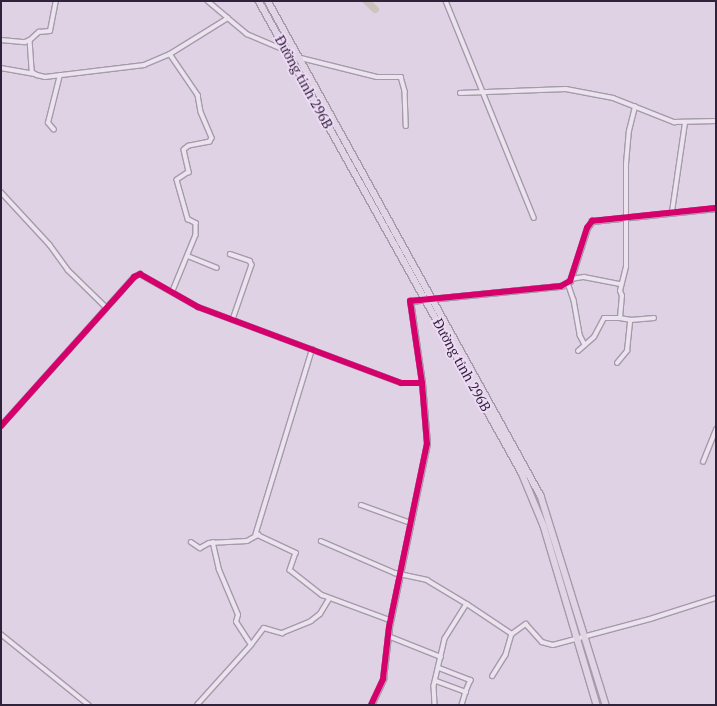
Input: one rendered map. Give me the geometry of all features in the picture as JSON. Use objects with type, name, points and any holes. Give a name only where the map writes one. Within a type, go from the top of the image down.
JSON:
[{"type":"main road","name":"Đường tỉnh 296B","points":[[259,1],[426,300],[533,496],[598,705]]},
{"type":"main road","name":"Đường tỉnh 296B","points":[[268,1],[301,58],[541,496],[586,636],[606,705]]},
{"type":"street","points":[[1,40],[13,43],[30,40],[39,32],[51,30],[56,1]]},
{"type":"street","points":[[208,1],[247,34],[287,51]]},
{"type":"street","points":[[446,1],[534,218]]},
{"type":"street","points":[[1,68],[45,77],[144,65],[170,54],[228,18]]},
{"type":"street","points":[[30,40],[34,74]]},
{"type":"street","points":[[170,54],[200,98],[201,112],[212,138],[210,142],[186,148],[188,172],[177,180],[188,219],[196,223],[196,235],[173,291]]},
{"type":"street","points":[[301,58],[378,77],[401,77],[405,91],[406,126]]},
{"type":"street","points":[[54,130],[48,123],[60,75]]},
{"type":"street","points":[[460,93],[566,89],[613,98],[635,108],[674,122],[685,123],[716,121]]},
{"type":"street","points":[[620,318],[621,284],[626,267],[624,217],[629,131],[635,108]]},
{"type":"street","points":[[672,212],[685,123]]},
{"type":"street","points":[[1,192],[50,245],[68,270],[106,308]]},
{"type":"street","points":[[371,705],[383,678],[390,620],[401,575],[427,444],[422,383],[410,301],[434,300],[557,287],[568,283],[571,279],[589,224],[595,220],[716,208]]},
{"type":"street","points":[[230,254],[250,261],[252,265],[233,320]]},
{"type":"street","points":[[188,256],[217,268]]},
{"type":"street","points":[[1,426],[134,277],[140,274],[173,291],[190,303],[233,320],[401,383],[422,383]]},
{"type":"street","points":[[571,279],[584,277],[621,284]]},
{"type":"street","points":[[568,283],[574,300],[580,335],[585,345]]},
{"type":"street","points":[[578,351],[594,338],[604,318],[620,318],[630,320],[654,318]]},
{"type":"street","points":[[618,363],[627,351],[630,320]]},
{"type":"street","points":[[191,542],[200,548],[214,543],[247,541],[255,536],[312,349]]},
{"type":"street","points":[[703,462],[716,430]]},
{"type":"street","points":[[361,505],[411,523]]},
{"type":"street","points":[[255,536],[272,541],[296,553],[291,571],[329,599],[390,620]]},
{"type":"street","points":[[321,541],[401,575],[427,580],[512,634]]},
{"type":"street","points":[[214,543],[223,582],[238,615],[236,622],[250,645]]},
{"type":"street","points":[[493,676],[506,655],[512,634],[526,624],[538,638],[549,646],[716,598]]},
{"type":"street","points":[[197,705],[264,628],[282,633],[311,620],[320,614],[329,599]]},
{"type":"street","points":[[435,705],[436,681],[445,640],[467,604]]},
{"type":"street","points":[[1,634],[89,705]]},
{"type":"street","points":[[388,636],[441,657]]},
{"type":"street","points":[[439,668],[471,680],[462,705]]},
{"type":"street","points":[[436,681],[466,692]]},
{"type":"waterway","points":[[366,1],[375,9]]},
{"type":"cycle path","points":[[371,705],[383,679],[389,627],[427,444],[422,383],[410,301],[561,286],[570,281],[587,228],[592,221],[716,208]]},
{"type":"cycle path","points":[[1,426],[134,277],[140,274],[198,307],[401,383],[422,383]]}]
